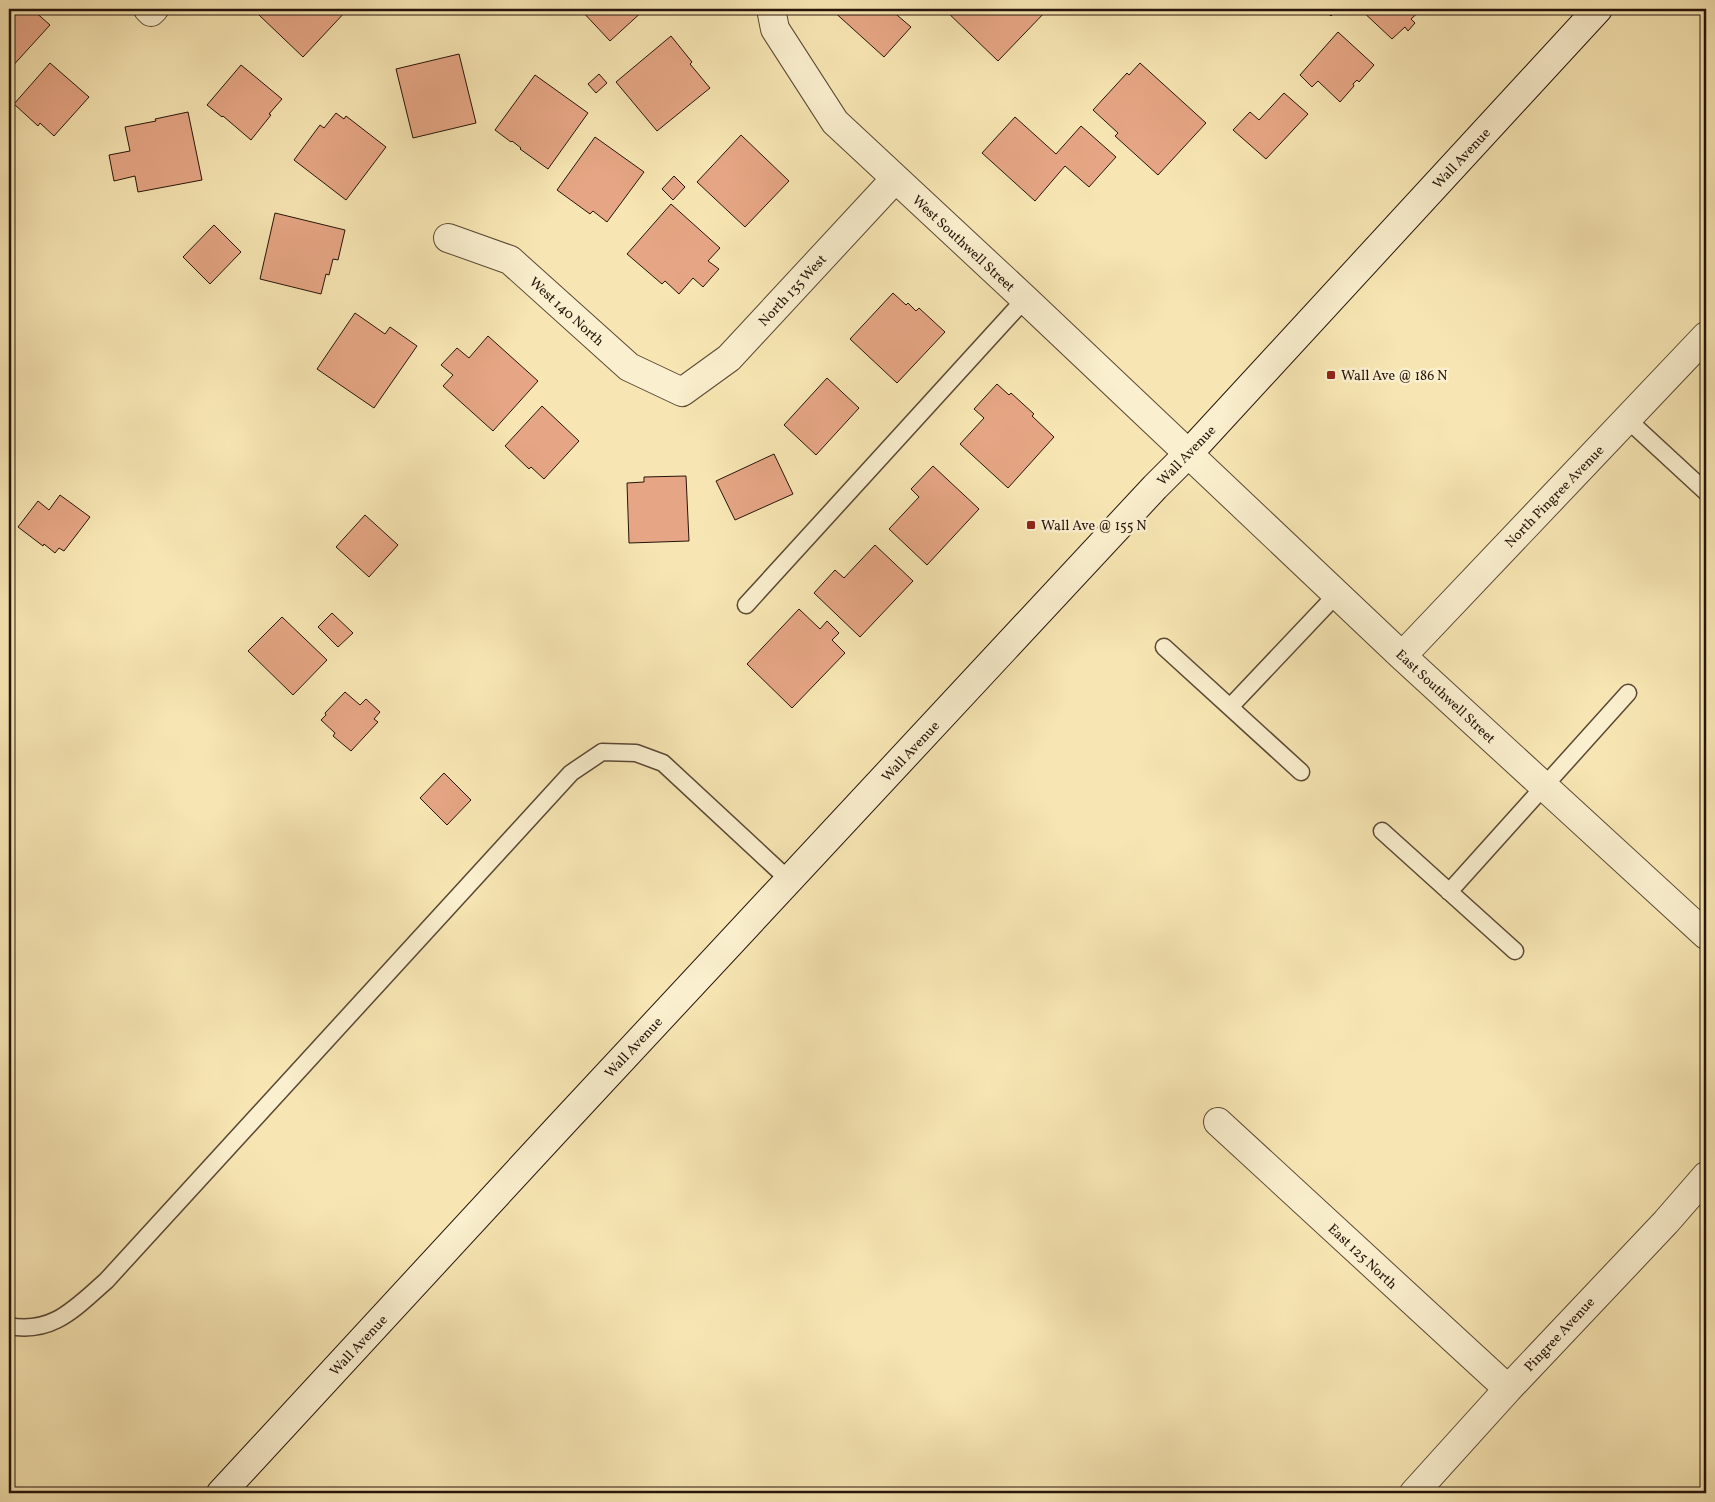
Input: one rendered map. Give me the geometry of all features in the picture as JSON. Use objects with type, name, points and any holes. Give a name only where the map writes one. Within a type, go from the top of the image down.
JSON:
[{"type":"street","name":"West Southwell Street","points":[[771,9],[775,29],[835,122],[1188,453]]},
{"type":"street","name":"Wall Avenue","points":[[221,1493],[1598,9]]},
{"type":"street","name":"North 135 West","points":[[682,392],[729,358],[895,179]]},
{"type":"street","name":"West 140 North","points":[[448,238],[510,260],[629,367],[682,392]]},
{"type":"street","name":"North Pingree Avenue","points":[[1402,656],[1706,336]]},
{"type":"street","name":"East Southwell Street","points":[[1188,453],[1402,656],[1706,935]]},
{"type":"street","name":"East 125 North","points":[[1218,1122],[1508,1389]]},
{"type":"street","name":"Pingree Avenue","points":[[1414,1493],[1508,1389],[1666,1222],[1706,1176]]},
{"type":"lane","points":[[746,605],[1024,299]]},
{"type":"lane","points":[[1628,420],[1706,492]]},
{"type":"lane","points":[[1230,707],[1337,594]]},
{"type":"lane","points":[[1164,647],[1302,772]]},
{"type":"lane","points":[[1448,892],[1628,693]]},
{"type":"lane","points":[[9,1326],[24,1329],[50,1324],[75,1308],[106,1281],[571,773],[602,752],[636,753],[663,763],[789,880]]},
{"type":"lane","points":[[1382,831],[1515,952]]},
{"type":"building","points":[[9,9],[32,9],[50,25],[9,70]]},
{"type":"building","points":[[265,9],[347,10],[303,57],[259,15]]},
{"type":"building","points":[[580,9],[645,9],[610,41]]},
{"type":"building","points":[[831,9],[890,9],[911,27],[884,57]]},
{"type":"building","points":[[944,9],[1048,9],[998,61]]},
{"type":"building","points":[[1323,9],[1338,9],[1331,16]]},
{"type":"building","points":[[1360,9],[1422,9],[1411,19],[1415,23],[1408,31],[1405,27],[1392,39]]},
{"type":"building","points":[[1338,32],[1374,65],[1359,82],[1357,80],[1353,84],[1354,86],[1340,102],[1318,81],[1312,87],[1300,75]]},
{"type":"building","points":[[671,36],[692,62],[690,64],[710,88],[657,131],[616,82]]},
{"type":"building","points":[[459,54],[476,123],[413,138],[396,69]]},
{"type":"building","points":[[50,63],[89,97],[54,136],[40,123],[38,126],[14,104]]},
{"type":"building","points":[[1140,63],[1206,123],[1158,175],[1115,136],[1118,133],[1093,110],[1127,73],[1129,75]]},
{"type":"building","points":[[241,65],[282,99],[251,140],[207,105]]},
{"type":"building","points":[[599,74],[607,83],[596,93],[588,84]]},
{"type":"building","points":[[535,75],[588,113],[548,169],[495,130]]},
{"type":"building","points":[[1284,93],[1308,114],[1266,159],[1233,130],[1250,112],[1259,120]]},
{"type":"building","points":[[188,112],[202,180],[138,192],[135,176],[114,181],[109,155],[130,151],[125,127]]},
{"type":"building","points":[[336,113],[344,119],[346,116],[386,147],[346,200],[294,160],[320,125],[324,128]]},
{"type":"building","points":[[1015,117],[1056,154],[1081,126],[1116,157],[1089,187],[1065,166],[1035,201],[982,153]]},
{"type":"building","points":[[741,135],[789,181],[745,227],[697,182]]},
{"type":"building","points":[[595,137],[644,172],[607,222],[593,211],[590,214],[557,190]]},
{"type":"building","points":[[674,176],[685,187],[673,200],[662,189]]},
{"type":"building","points":[[671,204],[720,248],[708,261],[719,269],[703,287],[693,278],[679,294],[665,281],[662,284],[627,254]]},
{"type":"building","points":[[275,213],[345,230],[338,260],[333,259],[329,275],[326,274],[321,294],[260,279]]},
{"type":"building","points":[[214,225],[241,252],[210,284],[183,257]]},
{"type":"building","points":[[893,293],[916,311],[919,308],[945,332],[897,383],[850,339]]},
{"type":"building","points":[[355,313],[385,334],[390,327],[417,346],[374,408],[317,369]]},
{"type":"building","points":[[488,336],[538,381],[493,431],[443,386],[453,375],[441,365],[457,348],[469,358]]},
{"type":"building","points":[[827,378],[859,408],[816,455],[784,425]]},
{"type":"building","points":[[997,384],[1009,395],[1011,393],[1034,414],[1032,416],[1054,437],[1008,488],[960,444],[984,418],[974,409]]},
{"type":"building","points":[[542,406],[579,441],[544,479],[531,467],[529,469],[505,446]]},
{"type":"building","points":[[774,454],[793,494],[735,520],[716,481]]},
{"type":"building","points":[[933,466],[979,509],[927,565],[889,529],[919,497],[911,489]]},
{"type":"building","points":[[686,476],[689,541],[629,543],[627,483],[644,482],[644,477]]},
{"type":"building","points":[[60,495],[90,517],[64,551],[59,548],[55,553],[18,527],[38,501],[49,510]]},
{"type":"building","points":[[365,515],[398,545],[369,577],[336,547]]},
{"type":"building","points":[[875,545],[913,581],[860,637],[814,593],[835,570],[844,578]]},
{"type":"building","points":[[799,609],[820,629],[827,621],[839,633],[832,640],[845,653],[792,708],[747,664]]},
{"type":"building","points":[[332,613],[353,633],[338,647],[318,627]]},
{"type":"building","points":[[282,617],[327,660],[293,695],[248,651]]},
{"type":"building","points":[[345,692],[360,705],[366,699],[380,712],[374,719],[378,722],[351,751],[333,736],[335,733],[321,720],[326,715],[325,713]]},
{"type":"building","points":[[444,773],[471,800],[447,825],[420,798]]},
{"type":"place","name":"Wall Ave @ 186 N","points":[[1331,375]]},
{"type":"place","name":"Wall Ave @ 155 N","points":[[1031,525]]}]
